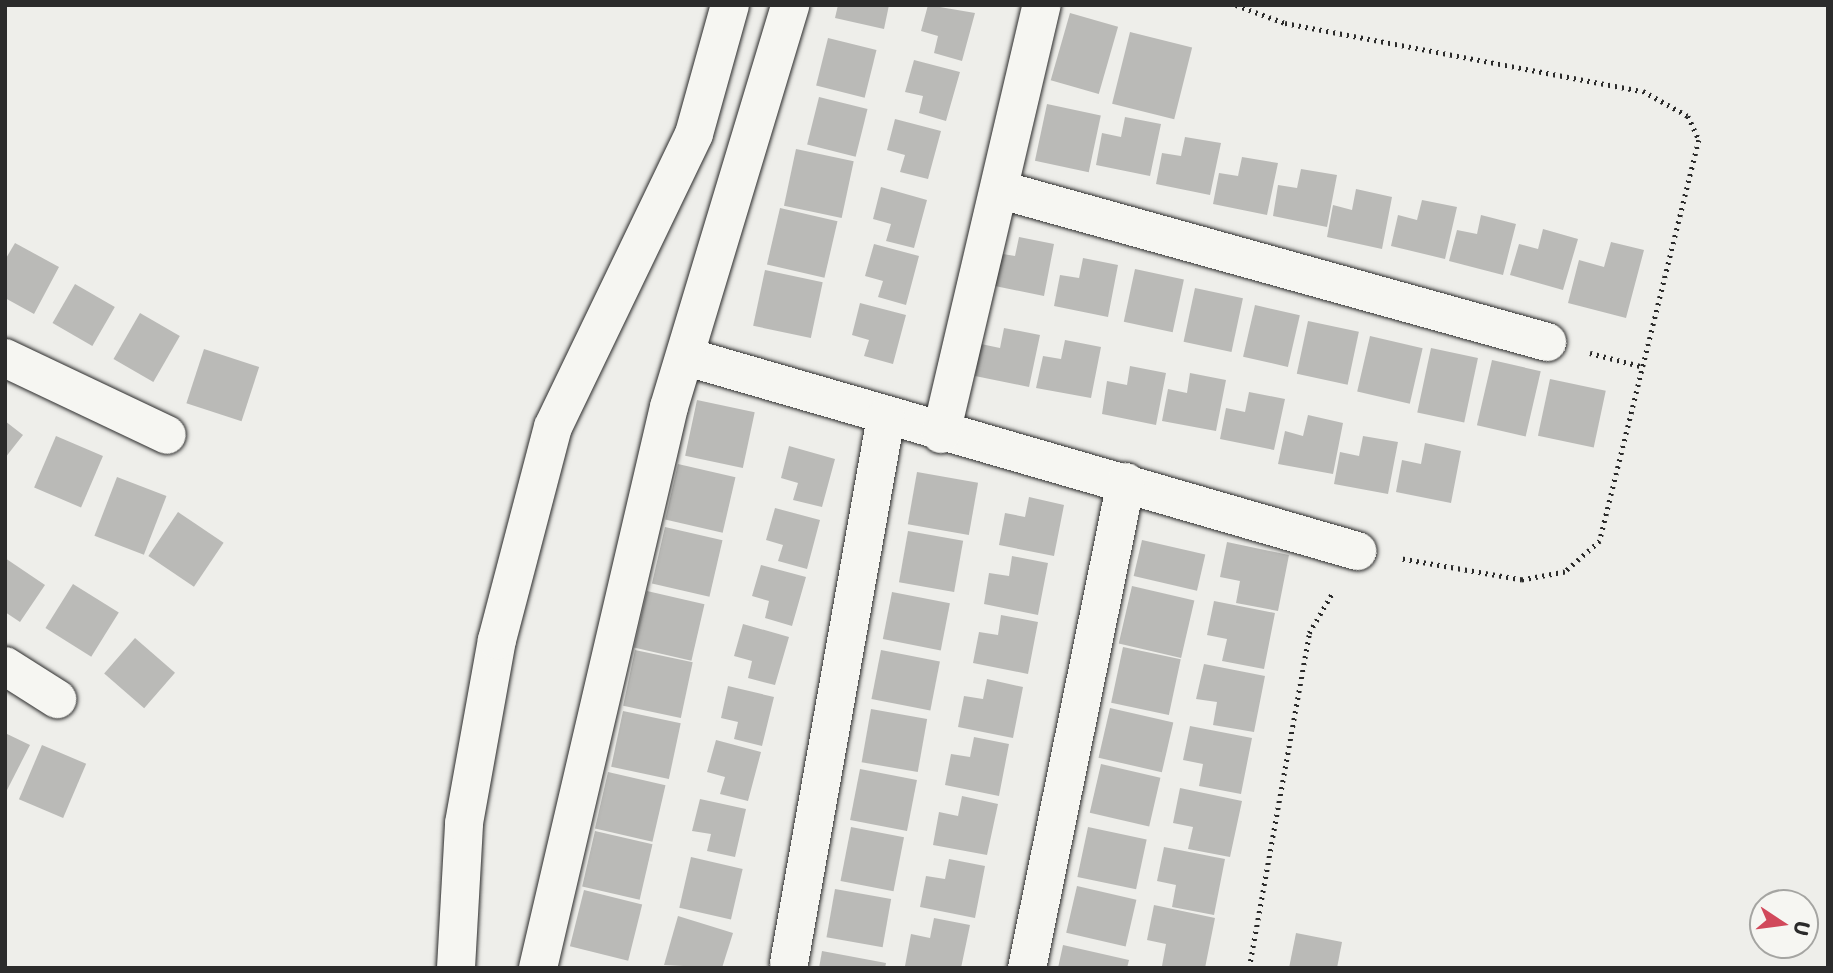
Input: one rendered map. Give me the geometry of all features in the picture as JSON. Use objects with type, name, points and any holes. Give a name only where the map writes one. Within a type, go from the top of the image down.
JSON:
[{"type":"street","points":[[456,968],[466,810],[497,640],[554,427],[694,134],[730,5]]},
{"type":"street","points":[[538,968],[669,407],[687,357],[790,5]]},
{"type":"street","points":[[941,434],[1001,190],[1042,5]]},
{"type":"street","points":[[1001,190],[1547,342]]},
{"type":"street","points":[[687,357],[941,434],[1126,482],[1357,551]]},
{"type":"street","points":[[5,358],[167,435]]},
{"type":"street","points":[[789,963],[886,418]]},
{"type":"street","points":[[1027,968],[1126,482]]},
{"type":"street","points":[[5,666],[57,699]]},
{"type":"path","points":[[1236,5],[1285,23],[1643,91],[1688,116],[1699,140],[1600,541],[1565,572],[1522,580],[1357,551],[1310,633],[1249,968]]},
{"type":"path","points":[[1547,342],[1644,367]]},
{"type":"building","points":[[838,5],[889,5],[884,29],[835,18]]},
{"type":"building","points":[[928,5],[975,13],[962,61],[934,53],[938,36],[921,31]]},
{"type":"building","points":[[1070,13],[1118,27],[1099,94],[1051,80]]},
{"type":"building","points":[[1130,32],[1192,47],[1174,119],[1112,104]]},
{"type":"building","points":[[828,38],[877,50],[865,98],[816,86]]},
{"type":"building","points":[[914,60],[960,72],[946,121],[919,113],[923,96],[905,92]]},
{"type":"building","points":[[819,97],[868,109],[856,157],[807,145]]},
{"type":"building","points":[[1047,104],[1101,115],[1089,172],[1035,161]]},
{"type":"building","points":[[1125,117],[1161,124],[1150,176],[1096,165],[1102,133],[1121,137]]},
{"type":"building","points":[[895,119],[941,131],[928,179],[900,172],[905,155],[887,150]]},
{"type":"building","points":[[1185,137],[1221,143],[1210,195],[1156,184],[1162,153],[1181,156]]},
{"type":"building","points":[[796,149],[854,161],[842,218],[784,206]]},
{"type":"building","points":[[1242,157],[1278,163],[1267,215],[1213,204],[1219,173],[1238,176]]},
{"type":"building","points":[[1301,169],[1337,175],[1327,227],[1273,216],[1278,185],[1297,188]]},
{"type":"building","points":[[881,187],[927,200],[914,248],[886,241],[891,224],[873,219]]},
{"type":"building","points":[[1356,189],[1392,197],[1382,249],[1327,237],[1333,205],[1352,210]]},
{"type":"building","points":[[1422,200],[1457,207],[1445,259],[1391,246],[1398,215],[1417,220]]},
{"type":"building","points":[[780,208],[837,221],[824,278],[767,265]]},
{"type":"building","points":[[1481,215],[1516,224],[1503,275],[1449,261],[1457,230],[1477,234]]},
{"type":"building","points":[[1543,229],[1578,239],[1563,290],[1510,275],[1519,244],[1538,249]]},
{"type":"building","points":[[1019,237],[1054,244],[1044,296],[990,285],[997,253],[1015,256]]},
{"type":"building","points":[[1611,242],[1644,250],[1626,318],[1568,303],[1579,260],[1604,267]]},
{"type":"building","points":[[15,243],[59,267],[34,314],[5,298],[5,260]]},
{"type":"building","points":[[874,244],[919,256],[906,305],[878,297],[883,281],[865,276]]},
{"type":"building","points":[[1083,258],[1118,265],[1108,317],[1054,306],[1060,275],[1079,278]]},
{"type":"building","points":[[1135,269],[1184,279],[1173,332],[1124,322]]},
{"type":"building","points":[[765,270],[823,282],[811,338],[753,326]]},
{"type":"building","points":[[75,284],[115,307],[92,346],[52,323]]},
{"type":"building","points":[[1195,288],[1243,298],[1231,352],[1184,342]]},
{"type":"building","points":[[860,303],[906,315],[893,364],[864,356],[869,340],[852,335]]},
{"type":"building","points":[[1255,305],[1300,315],[1288,367],[1243,357]]},
{"type":"building","points":[[140,313],[180,336],[153,382],[114,359]]},
{"type":"building","points":[[1308,321],[1359,332],[1348,385],[1297,374]]},
{"type":"building","points":[[1004,328],[1040,335],[1029,387],[975,376],[981,344],[1000,348]]},
{"type":"building","points":[[1370,336],[1423,348],[1410,404],[1357,392]]},
{"type":"building","points":[[1065,340],[1101,347],[1091,398],[1036,388],[1043,356],[1061,359]]},
{"type":"building","points":[[1431,348],[1478,358],[1464,423],[1417,413]]},
{"type":"building","points":[[204,349],[259,367],[242,421],[186,403]]},
{"type":"building","points":[[1492,360],[1541,371],[1526,437],[1477,425]]},
{"type":"building","points":[[1130,366],[1166,373],[1156,425],[1102,414],[1107,381],[1127,385]]},
{"type":"building","points":[[1190,373],[1226,380],[1216,431],[1162,421],[1168,389],[1187,393]]},
{"type":"building","points":[[1550,379],[1606,391],[1594,448],[1538,436]]},
{"type":"building","points":[[1249,392],[1285,399],[1274,450],[1220,439],[1226,408],[1245,412]]},
{"type":"building","points":[[697,400],[755,412],[743,468],[685,456]]},
{"type":"building","points":[[1308,415],[1343,423],[1333,474],[1278,464],[1285,431],[1303,436]]},
{"type":"building","points":[[5,421],[23,435],[5,458]]},
{"type":"building","points":[[56,436],[103,456],[81,507],[34,488]]},
{"type":"building","points":[[1363,436],[1398,442],[1388,494],[1334,484],[1340,452],[1359,456]]},
{"type":"building","points":[[1425,443],[1461,451],[1451,503],[1396,492],[1402,460],[1421,464]]},
{"type":"building","points":[[789,446],[835,459],[822,507],[793,500],[798,483],[781,478]]},
{"type":"building","points":[[678,464],[735,477],[723,533],[665,520]]},
{"type":"building","points":[[917,472],[978,483],[969,535],[908,524]]},
{"type":"building","points":[[117,477],[166,496],[144,555],[94,536]]},
{"type":"building","points":[[1029,497],[1064,505],[1054,556],[999,545],[1005,513],[1025,517]]},
{"type":"building","points":[[775,508],[820,520],[807,569],[778,561],[783,545],[766,540]]},
{"type":"building","points":[[178,512],[224,543],[194,587],[148,556]]},
{"type":"building","points":[[665,527],[722,540],[709,597],[652,584]]},
{"type":"building","points":[[908,531],[963,541],[954,592],[899,582]]},
{"type":"building","points":[[1142,540],[1205,555],[1197,591],[1134,576]]},
{"type":"building","points":[[1227,542],[1289,555],[1278,611],[1236,603],[1240,581],[1220,577]]},
{"type":"building","points":[[1012,556],[1048,563],[1038,615],[984,604],[989,573],[1009,576]]},
{"type":"building","points":[[5,558],[45,585],[20,622],[5,612]]},
{"type":"building","points":[[761,565],[806,577],[792,626],[765,618],[769,601],[752,596]]},
{"type":"building","points":[[73,584],[119,613],[91,657],[45,628]]},
{"type":"building","points":[[1132,586],[1194,600],[1181,658],[1119,643]]},
{"type":"building","points":[[647,591],[704,604],[691,661],[634,648]]},
{"type":"building","points":[[892,592],[950,603],[941,650],[883,639]]},
{"type":"building","points":[[1214,601],[1275,613],[1264,669],[1222,661],[1227,639],[1207,635]]},
{"type":"building","points":[[1001,615],[1038,622],[1028,674],[973,663],[979,632],[998,635]]},
{"type":"building","points":[[743,624],[789,637],[775,685],[748,678],[752,661],[734,656]]},
{"type":"building","points":[[135,638],[175,673],[144,708],[104,673]]},
{"type":"building","points":[[1123,647],[1181,659],[1169,715],[1111,703]]},
{"type":"building","points":[[635,650],[693,662],[681,718],[623,706]]},
{"type":"building","points":[[881,650],[940,661],[930,711],[871,699]]},
{"type":"building","points":[[1204,664],[1265,676],[1254,732],[1213,725],[1217,702],[1196,699]]},
{"type":"building","points":[[987,679],[1023,687],[1013,738],[958,727],[964,696],[983,699]]},
{"type":"building","points":[[728,686],[774,697],[762,746],[734,739],[738,722],[721,718]]},
{"type":"building","points":[[1110,708],[1173,723],[1162,772],[1099,758]]},
{"type":"building","points":[[871,709],[927,719],[918,772],[862,762]]},
{"type":"building","points":[[623,711],[681,723],[669,779],[611,767]]},
{"type":"building","points":[[1190,726],[1252,738],[1241,794],[1199,786],[1203,764],[1183,760]]},
{"type":"building","points":[[5,733],[30,745],[5,794]]},
{"type":"building","points":[[974,737],[1009,744],[999,796],[945,785],[951,754],[970,757]]},
{"type":"building","points":[[716,740],[761,752],[748,801],[720,794],[725,777],[707,772]]},
{"type":"building","points":[[42,745],[86,764],[63,818],[19,799]]},
{"type":"building","points":[[1101,764],[1160,778],[1149,826],[1090,813]]},
{"type":"building","points":[[860,769],[917,780],[907,831],[850,820]]},
{"type":"building","points":[[608,772],[665,785],[652,842],[595,829]]},
{"type":"building","points":[[1180,788],[1242,801],[1230,857],[1188,849],[1193,827],[1173,823]]},
{"type":"building","points":[[962,796],[998,804],[987,855],[933,845],[939,812],[958,816]]},
{"type":"building","points":[[700,799],[746,809],[735,857],[707,851],[711,834],[692,831]]},
{"type":"building","points":[[851,827],[904,837],[894,891],[841,881]]},
{"type":"building","points":[[1088,827],[1147,839],[1136,889],[1077,877]]},
{"type":"building","points":[[595,831],[652,844],[640,900],[582,887]]},
{"type":"building","points":[[1164,847],[1225,859],[1214,915],[1172,907],[1176,885],[1157,881]]},
{"type":"building","points":[[691,857],[743,869],[731,920],[679,908]]},
{"type":"building","points":[[949,859],[985,866],[975,918],[920,907],[926,876],[945,879]]},
{"type":"building","points":[[1077,886],[1136,900],[1126,946],[1066,933]]},
{"type":"building","points":[[835,889],[891,899],[883,947],[826,937]]},
{"type":"building","points":[[584,890],[642,905],[628,961],[570,946]]},
{"type":"building","points":[[1154,905],[1215,918],[1205,968],[1162,966],[1166,944],[1147,940]]},
{"type":"building","points":[[678,916],[733,933],[722,968],[664,965]]},
{"type":"building","points":[[934,918],[970,925],[961,968],[905,966],[911,934],[930,938]]},
{"type":"building","points":[[1296,933],[1342,942],[1337,968],[1289,968]]},
{"type":"building","points":[[1063,945],[1129,960],[1127,968],[1058,968]]},
{"type":"building","points":[[822,951],[886,963],[885,968],[819,968]]}]
